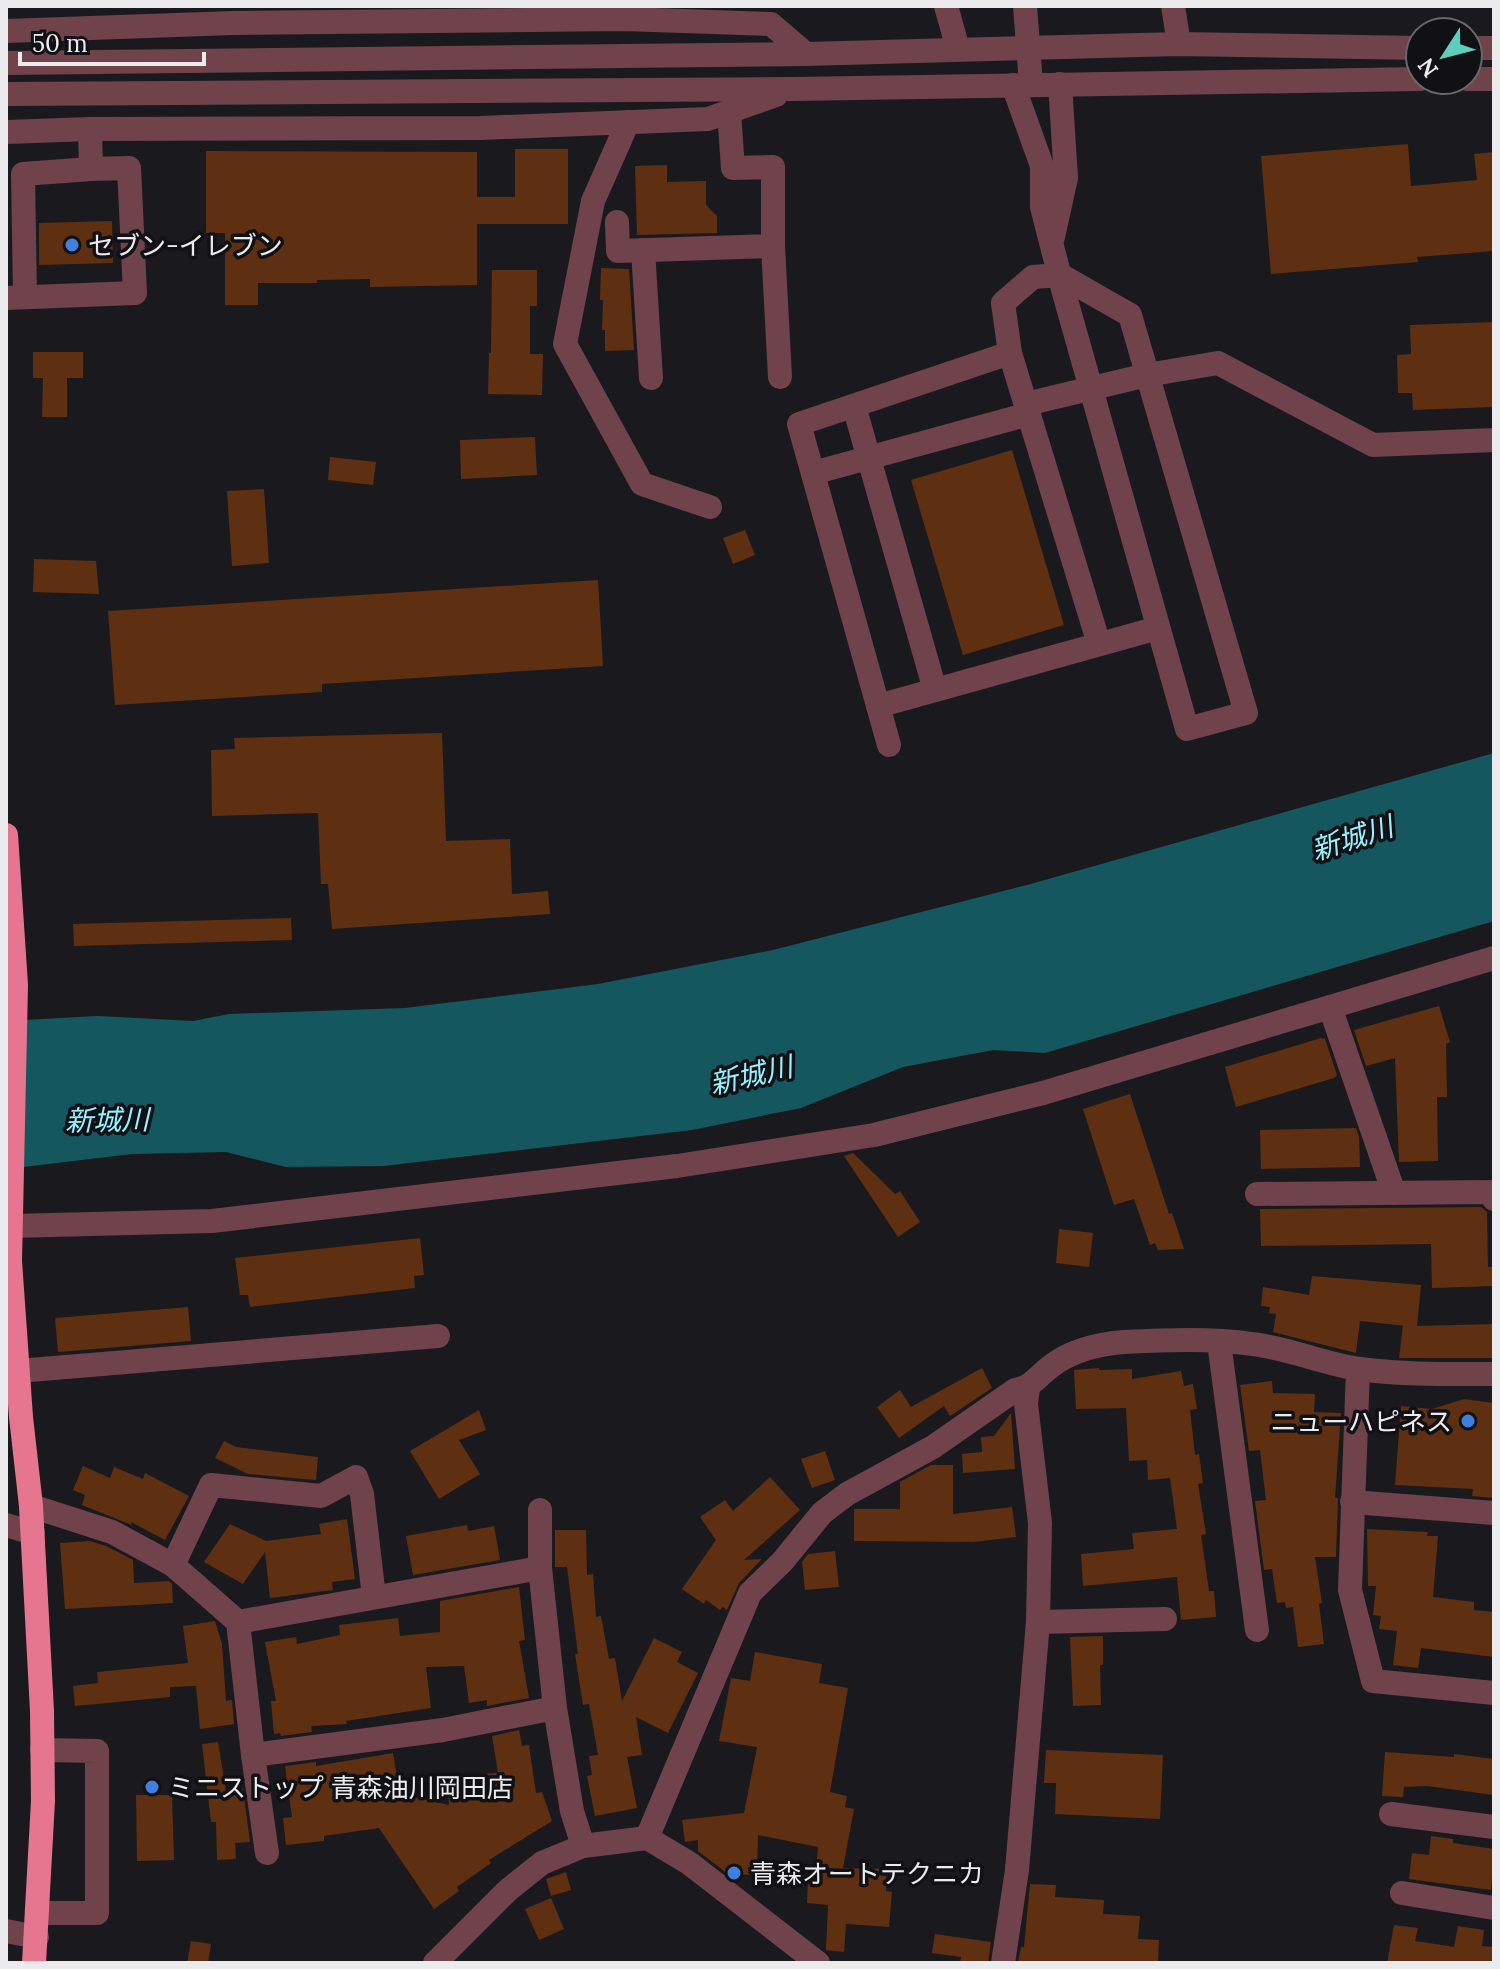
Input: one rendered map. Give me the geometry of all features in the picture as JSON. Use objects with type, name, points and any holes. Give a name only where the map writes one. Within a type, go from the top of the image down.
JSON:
[{"type":"highway","points":[[6,835],[16,985],[8,1261],[33,1533],[42,1750],[43,1801],[34,1963]]},
{"type":"street","points":[[946,6],[958,49]]},
{"type":"street","points":[[1025,6],[1028,48],[1022,84],[1042,166],[1042,207],[1053,240],[1060,275],[1090,389],[1187,729],[1246,713],[1130,315],[1060,275],[1033,277],[1003,303],[1010,353],[1099,644]]},
{"type":"street","points":[[1173,6],[1179,44]]},
{"type":"street","points":[[6,31],[500,13],[771,24],[806,54]]},
{"type":"street","points":[[6,63],[806,54],[1179,44],[1404,48]]},
{"type":"street","points":[[6,94],[793,89],[1404,79]]},
{"type":"street","points":[[1053,240],[1066,178],[1060,84]]},
{"type":"street","points":[[6,132],[481,128],[708,119],[793,89]]},
{"type":"street","points":[[729,112],[733,168],[773,167],[773,246],[780,377]]},
{"type":"street","points":[[628,122],[593,201],[565,344],[642,484],[710,507]]},
{"type":"street","points":[[90,129],[91,169]]},
{"type":"street","points":[[129,168],[135,293],[16,298],[23,174],[91,169],[129,168]]},
{"type":"street","points":[[617,222],[618,251],[773,246]]},
{"type":"street","points":[[643,250],[651,378]]},
{"type":"street","points":[[889,745],[799,424],[1010,353]]},
{"type":"street","points":[[813,473],[869,459],[1090,389],[1218,363],[1373,445],[1494,440]]},
{"type":"street","points":[[854,406],[935,690]]},
{"type":"street","points":[[878,706],[1158,628]]},
{"type":"street","points":[[11,1216],[212,1221],[677,1166],[874,1135],[1043,1093],[1494,958]]},
{"type":"street","points":[[1330,1007],[1394,1193]]},
{"type":"street","points":[[1257,1194],[1490,1192],[1494,1199]]},
{"type":"street","points":[[18,1371],[438,1336]]},
{"type":"street","points":[[647,1838],[750,1593],[782,1562],[822,1513],[847,1494],[933,1447],[1015,1390],[1028,1388],[1051,1366],[1074,1353],[1124,1342],[1219,1342],[1254,1344],[1358,1369],[1494,1374]]},
{"type":"street","points":[[1219,1342],[1257,1630]]},
{"type":"street","points":[[1358,1369],[1350,1590],[1373,1681],[1494,1693]]},
{"type":"street","points":[[1003,1963],[1017,1870],[1038,1622],[1040,1523],[1026,1404],[1028,1388]]},
{"type":"street","points":[[173,1565],[211,1485],[321,1496],[356,1477],[362,1494],[374,1597]]},
{"type":"street","points":[[1352,1502],[1494,1513]]},
{"type":"street","points":[[31,1506],[112,1532],[173,1565],[238,1622],[267,1853]]},
{"type":"street","points":[[540,1510],[540,1568],[555,1708],[572,1811],[583,1846]]},
{"type":"street","points":[[6,1525],[33,1533]]},
{"type":"street","points":[[238,1622],[540,1568]]},
{"type":"street","points":[[1038,1622],[1165,1619]]},
{"type":"street","points":[[253,1755],[443,1730],[555,1708]]},
{"type":"street","points":[[6,1931],[97,1913],[97,1751],[42,1750]]},
{"type":"street","points":[[1391,1814],[1494,1827]]},
{"type":"street","points":[[435,1963],[507,1891],[542,1863],[583,1846],[647,1838],[689,1863],[818,1963]]},
{"type":"street","points":[[1402,1893],[1494,1908]]},
{"type":"water","name":"新城川","points":[[1494,753],[1494,921],[1045,1053],[993,1050],[903,1067],[801,1108],[692,1130],[383,1166],[286,1167],[226,1152],[132,1154],[6,1169],[6,1021],[97,1016],[193,1021],[229,1014],[405,1008],[598,984],[773,950],[1027,885]]},
{"type":"building","points":[[1408,144],[1411,186],[1477,180],[1474,154],[1494,152],[1494,251],[1417,257],[1418,262],[1271,274],[1261,156]]},
{"type":"building","points":[[515,149],[568,149],[568,224],[477,224],[477,285],[370,287],[370,279],[258,283],[258,305],[225,305],[225,233],[206,233],[206,151],[477,152],[477,197],[515,197]]},
{"type":"building","points":[[667,165],[667,182],[706,181],[706,205],[717,216],[717,233],[637,235],[635,166]]},
{"type":"building","points":[[112,221],[113,263],[39,265],[39,223]]},
{"type":"building","points":[[601,268],[629,269],[634,350],[605,351],[603,300],[600,300]]},
{"type":"building","points":[[492,270],[537,270],[537,306],[530,306],[530,354],[543,354],[542,395],[488,394]]},
{"type":"building","points":[[1494,322],[1494,407],[1413,410],[1412,393],[1398,393],[1397,355],[1411,354],[1410,325]]},
{"type":"building","points":[[33,352],[83,352],[83,378],[67,378],[67,417],[42,417],[43,378],[33,378]]},
{"type":"building","points":[[535,437],[537,475],[461,479],[460,440]]},
{"type":"building","points":[[1012,450],[1064,625],[963,655],[911,480]]},
{"type":"building","points":[[330,457],[376,462],[373,485],[328,480]]},
{"type":"building","points":[[264,489],[269,563],[232,566],[227,491]]},
{"type":"building","points":[[745,530],[755,555],[733,564],[723,538]]},
{"type":"building","points":[[34,559],[96,561],[99,594],[33,592]]},
{"type":"building","points":[[598,580],[603,666],[322,684],[322,692],[115,705],[108,611]]},
{"type":"building","points":[[442,733],[446,841],[510,839],[512,894],[548,891],[550,914],[332,929],[328,884],[321,884],[318,813],[212,816],[211,750],[235,749],[234,738]]},
{"type":"building","points":[[291,918],[292,940],[74,946],[73,924]]},
{"type":"building","points":[[1439,1006],[1450,1042],[1446,1044],[1447,1097],[1437,1097],[1438,1161],[1399,1162],[1395,1058],[1366,1066],[1354,1030]]},
{"type":"building","points":[[1325,1039],[1337,1075],[1334,1078],[1236,1107],[1225,1067]]},
{"type":"building","points":[[1130,1094],[1169,1214],[1172,1213],[1184,1249],[1158,1250],[1155,1243],[1150,1245],[1134,1199],[1114,1205],[1083,1109]]},
{"type":"building","points":[[1356,1128],[1360,1167],[1261,1169],[1260,1130]]},
{"type":"building","points":[[853,1153],[895,1194],[900,1191],[920,1222],[898,1237],[844,1156]]},
{"type":"building","points":[[1481,1207],[1487,1212],[1488,1267],[1494,1267],[1494,1286],[1432,1288],[1431,1244],[1261,1246],[1260,1209]]},
{"type":"building","points":[[1059,1229],[1093,1233],[1089,1267],[1056,1263]]},
{"type":"building","points":[[420,1238],[424,1275],[414,1276],[415,1288],[250,1307],[248,1295],[240,1295],[235,1258]]},
{"type":"building","points":[[1312,1276],[1421,1285],[1417,1326],[1494,1324],[1494,1358],[1399,1358],[1403,1326],[1406,1326],[1360,1321],[1356,1353],[1273,1332],[1276,1314],[1269,1313],[1270,1307],[1261,1306],[1263,1287],[1309,1295]]},
{"type":"building","points":[[188,1307],[191,1341],[58,1352],[55,1318]]},
{"type":"building","points":[[982,1368],[992,1388],[950,1416],[944,1406],[899,1438],[877,1407],[900,1390],[911,1407]]},
{"type":"building","points":[[1132,1369],[1132,1379],[1181,1371],[1184,1386],[1193,1384],[1197,1409],[1190,1410],[1195,1455],[1199,1454],[1203,1483],[1198,1484],[1206,1534],[1201,1535],[1209,1591],[1214,1591],[1216,1617],[1181,1620],[1177,1577],[1083,1586],[1081,1554],[1134,1549],[1132,1533],[1177,1529],[1170,1478],[1148,1480],[1147,1460],[1129,1461],[1126,1408],[1076,1409],[1074,1370]]},
{"type":"building","points":[[1272,1381],[1273,1393],[1315,1394],[1314,1412],[1341,1413],[1335,1498],[1338,1498],[1336,1557],[1315,1557],[1324,1644],[1298,1647],[1293,1607],[1286,1608],[1285,1602],[1277,1603],[1272,1569],[1264,1570],[1255,1501],[1266,1500],[1260,1450],[1249,1451],[1240,1385]]},
{"type":"building","points":[[1464,1399],[1494,1403],[1494,1498],[1472,1496],[1473,1489],[1395,1485],[1401,1406],[1432,1409]]},
{"type":"building","points":[[479,1410],[486,1430],[459,1440],[480,1474],[439,1499],[410,1451]]},
{"type":"building","points":[[1011,1413],[1015,1469],[963,1473],[962,1454],[982,1452],[981,1437],[994,1436]]},
{"type":"building","points":[[224,1441],[236,1447],[318,1457],[316,1480],[248,1474],[215,1458]]},
{"type":"building","points":[[825,1451],[835,1480],[812,1488],[801,1459]]},
{"type":"building","points":[[931,1465],[953,1465],[953,1514],[1012,1507],[1016,1537],[973,1542],[854,1541],[854,1509],[900,1509],[900,1482]]},
{"type":"building","points":[[83,1466],[110,1478],[114,1467],[143,1479],[145,1473],[189,1496],[165,1540],[131,1522],[132,1525],[82,1505],[85,1495],[73,1490]]},
{"type":"building","points":[[770,1477],[800,1510],[744,1560],[762,1559],[739,1583],[727,1610],[723,1607],[720,1610],[706,1600],[704,1604],[682,1589],[716,1540],[700,1517],[725,1500],[733,1511]]},
{"type":"building","points":[[347,1519],[355,1579],[332,1582],[333,1590],[270,1598],[265,1552],[243,1584],[204,1562],[230,1524],[266,1541],[321,1534],[319,1524]]},
{"type":"building","points":[[467,1525],[468,1531],[494,1526],[500,1560],[413,1575],[406,1536]]},
{"type":"building","points":[[1367,1529],[1428,1532],[1427,1536],[1438,1536],[1433,1597],[1474,1602],[1474,1610],[1494,1612],[1494,1657],[1421,1648],[1418,1668],[1393,1665],[1397,1631],[1379,1629],[1381,1616],[1373,1615],[1376,1586],[1368,1586]]},
{"type":"building","points":[[555,1530],[586,1530],[587,1575],[593,1574],[596,1617],[601,1616],[609,1659],[615,1658],[622,1701],[654,1638],[682,1652],[677,1662],[698,1673],[668,1733],[636,1717],[642,1755],[627,1757],[637,1808],[595,1816],[587,1776],[592,1775],[589,1756],[598,1755],[589,1704],[583,1705],[567,1567],[555,1567]]},
{"type":"building","points":[[90,1541],[133,1560],[134,1583],[169,1581],[172,1584],[173,1603],[65,1609],[60,1543]]},
{"type":"building","points":[[835,1551],[839,1587],[805,1590],[802,1562],[808,1554]]},
{"type":"building","points":[[519,1587],[525,1640],[519,1641],[529,1698],[487,1706],[487,1700],[469,1703],[464,1666],[426,1667],[431,1708],[346,1721],[347,1724],[311,1726],[312,1732],[274,1734],[271,1701],[276,1701],[265,1642],[296,1637],[297,1644],[340,1635],[339,1625],[398,1618],[400,1636],[440,1632],[440,1601]]},
{"type":"building","points":[[215,1621],[222,1644],[226,1701],[232,1700],[234,1724],[200,1729],[196,1686],[170,1687],[170,1697],[75,1706],[73,1686],[98,1683],[97,1672],[188,1663],[183,1626]]},
{"type":"building","points":[[1103,1636],[1101,1705],[1073,1706],[1070,1637]]},
{"type":"building","points":[[755,1652],[822,1664],[819,1683],[848,1688],[830,1792],[847,1796],[845,1807],[854,1809],[843,1868],[886,1869],[886,1891],[892,1892],[889,1927],[846,1924],[844,1952],[826,1950],[828,1905],[807,1903],[808,1882],[815,1882],[818,1847],[758,1835],[757,1875],[728,1874],[698,1851],[698,1840],[685,1842],[682,1820],[744,1813],[757,1747],[719,1741],[731,1678],[750,1681]]},
{"type":"building","points":[[519,1730],[522,1746],[529,1745],[536,1793],[542,1792],[552,1821],[489,1860],[491,1863],[457,1887],[459,1891],[434,1909],[379,1828],[324,1836],[324,1841],[286,1845],[283,1818],[292,1817],[285,1766],[316,1762],[316,1766],[393,1753],[400,1794],[449,1805],[447,1776],[498,1773],[492,1736]]},
{"type":"building","points":[[218,1742],[226,1791],[243,1789],[250,1842],[235,1843],[236,1859],[217,1860],[216,1822],[211,1822],[202,1744]]},
{"type":"building","points":[[1046,1750],[1163,1755],[1160,1819],[1055,1814],[1056,1783],[1044,1783]]},
{"type":"building","points":[[1385,1752],[1454,1757],[1454,1754],[1494,1759],[1494,1795],[1427,1786],[1404,1787],[1403,1797],[1382,1796]]},
{"type":"building","points":[[136,1795],[172,1795],[174,1860],[137,1861]]},
{"type":"building","points":[[1431,1836],[1453,1839],[1453,1843],[1494,1849],[1491,1890],[1409,1879],[1412,1853],[1429,1855]]},
{"type":"building","points":[[566,1872],[571,1890],[551,1896],[546,1879]]},
{"type":"building","points":[[1030,1884],[1056,1885],[1055,1897],[1104,1900],[1103,1914],[1140,1916],[1138,1939],[1159,1940],[1158,1963],[1018,1963],[1021,1947],[1024,1947]]},
{"type":"building","points":[[551,1898],[564,1929],[539,1940],[525,1909]]},
{"type":"building","points":[[1394,1925],[1418,1928],[1415,1941],[1454,1947],[1458,1926],[1484,1930],[1482,1946],[1494,1947],[1494,1963],[1387,1963]]},
{"type":"building","points":[[935,1934],[991,1942],[988,1963],[960,1963],[961,1957],[932,1953]]},
{"type":"building","points":[[191,1941],[211,1944],[208,1963],[187,1963]]},
{"type":"place","name":"セブン-イレブン","points":[[72,245]]},
{"type":"place","name":"ニューハピネス","points":[[1468,1421]]},
{"type":"place","name":"ミニストップ 青森油川岡田店","points":[[152,1787]]},
{"type":"place","name":"青森オートテクニカ","points":[[734,1873]]}]
